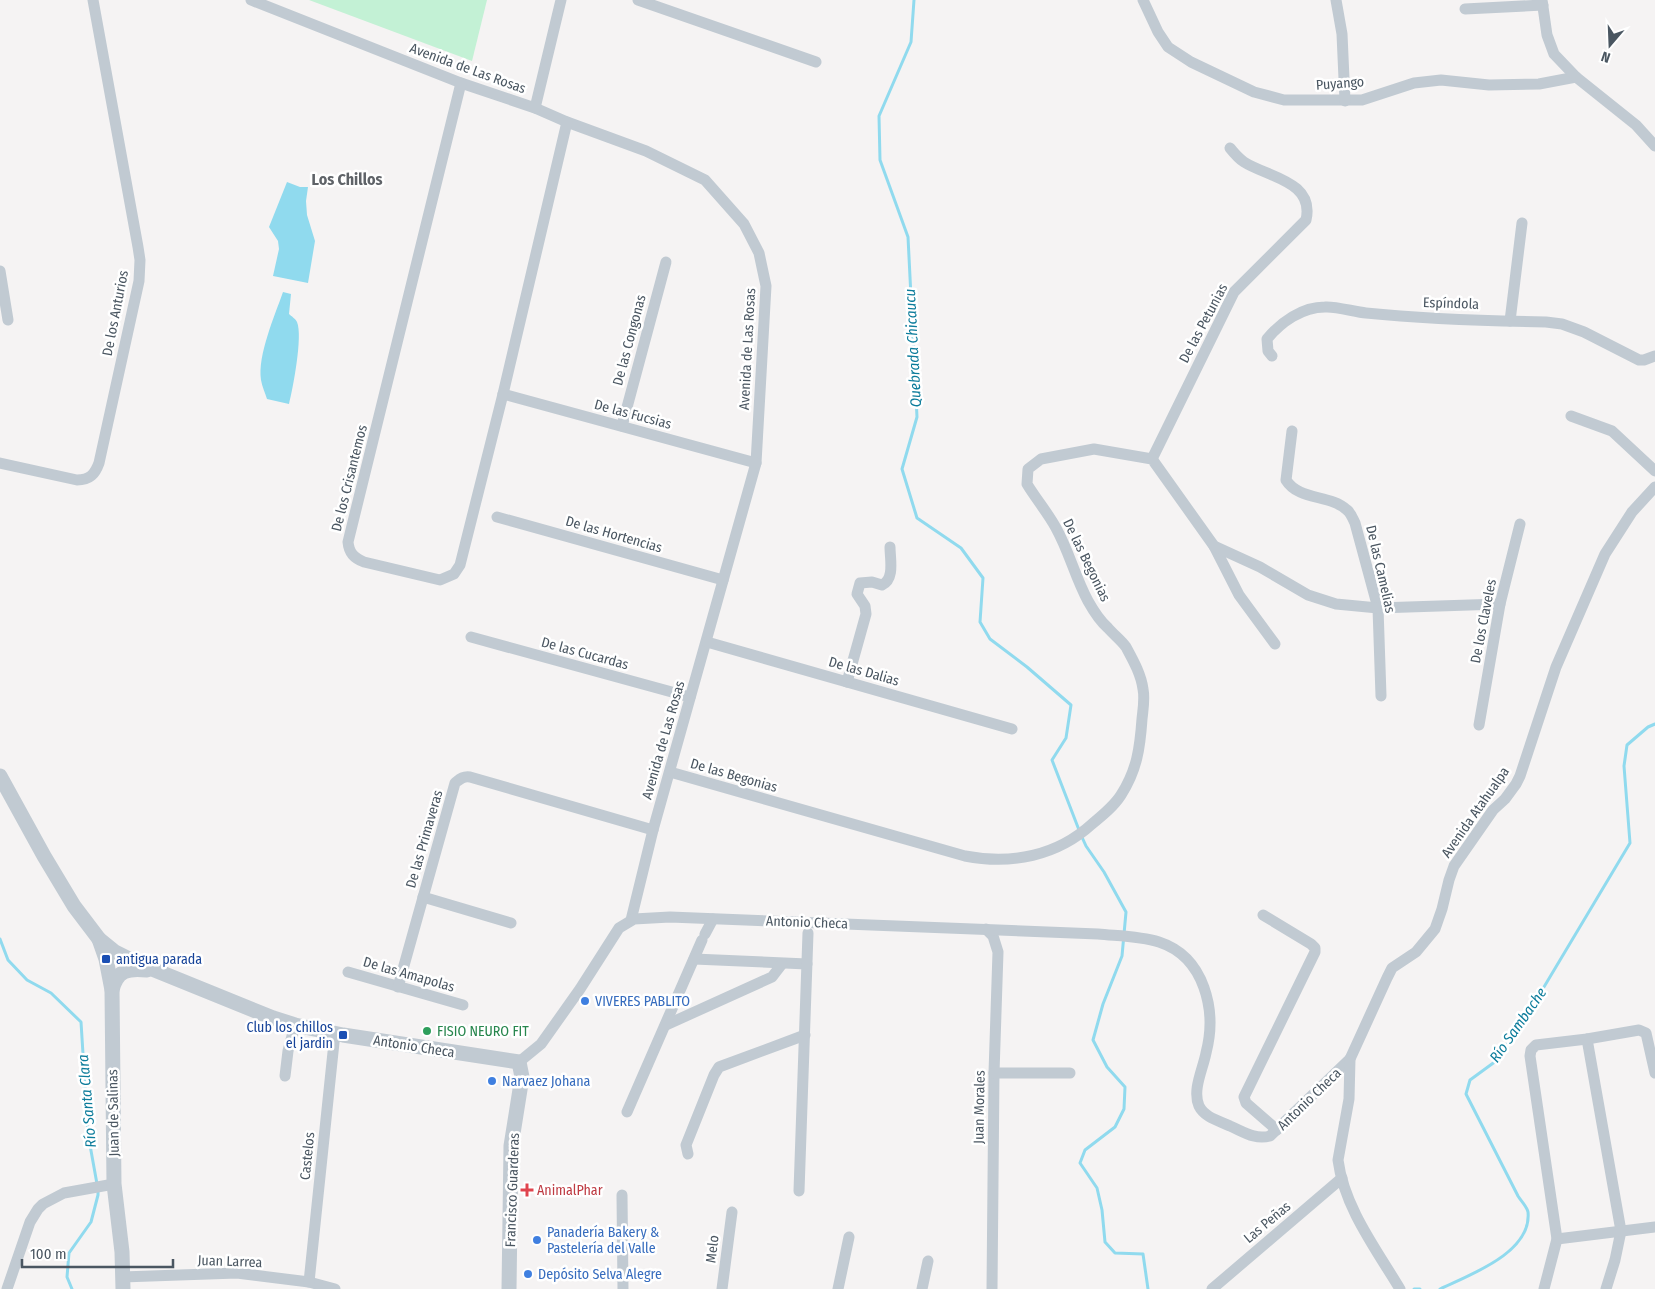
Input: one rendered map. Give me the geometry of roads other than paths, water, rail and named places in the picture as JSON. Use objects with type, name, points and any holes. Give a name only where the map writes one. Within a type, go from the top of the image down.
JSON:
[{"type":"street","name":"De los Anturios","points":[[0,462],[77,480],[83,480],[94,474],[99,463],[139,281],[140,260],[93,0]]},
{"type":"street","name":"Avenida de Las Rosas","points":[[251,0],[461,83],[534,108],[646,151],[705,180],[744,224],[758,253],[766,286],[756,464],[653,830],[631,920]]},
{"type":"street","points":[[534,108],[561,0]]},
{"type":"street","points":[[638,0],[816,62]]},
{"type":"street","name":"Puyango","points":[[1143,0],[1158,32],[1168,47],[1191,62],[1254,92],[1284,100],[1362,100],[1390,90],[1423,82],[1442,80],[1489,85],[1539,84],[1576,77]]},
{"type":"street","points":[[1336,0],[1342,34],[1345,101]]},
{"type":"street","points":[[1466,9],[1543,2],[1550,45],[1559,59],[1576,77],[1636,125],[1655,146]]},
{"type":"street","name":"De los Crisantemos","points":[[461,83],[348,542],[350,553],[364,562],[440,580],[454,574],[460,565],[503,394],[567,122]]},
{"type":"street","name":"De las Petunias","points":[[1152,459],[1234,292],[1306,220],[1308,209],[1306,199],[1296,188],[1282,178],[1244,162],[1230,148]]},
{"type":"street","points":[[1510,321],[1522,223]]},
{"type":"street","name":"De las Congonas","points":[[622,426],[666,262]]},
{"type":"street","points":[[0,271],[8,320]]},
{"type":"street","name":"Espíndola","points":[[1272,356],[1268,351],[1267,339],[1273,332],[1286,321],[1306,310],[1326,306],[1365,313],[1562,324],[1584,332],[1639,360],[1655,356]]},
{"type":"street","name":"De las Fucsias","points":[[503,394],[756,464]]},
{"type":"street","points":[[1571,416],[1612,431],[1655,471]]},
{"type":"street","name":"De las Camelias","points":[[1292,431],[1286,480],[1290,486],[1307,495],[1338,503],[1349,511],[1356,523],[1378,608],[1381,696]]},
{"type":"street","name":"De las Begonias","points":[[670,772],[984,860],[1024,858],[1056,848],[1080,835],[1113,805],[1134,770],[1139,753],[1143,689],[1137,668],[1124,645],[1106,627],[1088,602],[1056,527],[1026,484],[1028,469],[1041,459],[1094,449],[1152,459]]},
{"type":"street","points":[[1152,459],[1214,546],[1239,595],[1275,644]]},
{"type":"street","name":"Avenida Atahualpa","points":[[1400,1289],[1350,1201],[1338,1160],[1349,1099],[1350,1059],[1392,968],[1416,952],[1435,929],[1454,866],[1493,810],[1505,799],[1520,776],[1556,667],[1605,554],[1632,512],[1655,487]]},
{"type":"street","name":"De las Hortencias","points":[[498,517],[723,580]]},
{"type":"street","name":"De los Claveles","points":[[1479,725],[1500,604],[1520,524]]},
{"type":"street","points":[[1214,546],[1260,567],[1308,595],[1336,604],[1378,608],[1500,604]]},
{"type":"street","points":[[848,682],[866,614],[865,606],[857,594],[858,587],[860,582],[865,581],[882,585],[886,584],[890,579],[890,547]]},
{"type":"street","name":"De las Cucardas","points":[[472,637],[690,697]]},
{"type":"street","name":"De las Dalias","points":[[707,642],[1012,729]]},
{"type":"street","name":"Juan de Salinas","points":[[0,776],[74,906],[99,939],[124,957],[159,971]]},
{"type":"street","name":"De las Primaveras","points":[[398,987],[455,783],[462,778],[470,777],[653,830]]},
{"type":"street","points":[[422,898],[511,923]]},
{"type":"street","points":[[1263,915],[1315,948],[1315,952],[1244,1097],[1246,1103],[1277,1130]]},
{"type":"street","name":"Antonio Checa","points":[[631,920],[670,917],[986,929],[1098,934],[1158,942],[1183,954],[1202,980],[1211,1021],[1210,1039],[1197,1092],[1199,1106],[1209,1116],[1254,1137],[1270,1136],[1350,1059]]},
{"type":"street","points":[[627,1112],[703,937],[713,919]]},
{"type":"street","points":[[519,1062],[541,1044],[580,989],[619,928],[631,920]]},
{"type":"street","name":"Juan Morales","points":[[986,929],[992,936],[998,952],[994,1073],[992,1289]]},
{"type":"street","points":[[799,1191],[808,933]]},
{"type":"street","name":"Juan de Salinas","points":[[99,939],[106,959],[112,990],[114,1184],[122,1252],[122,1283]]},
{"type":"street","points":[[694,959],[807,964]]},
{"type":"street","points":[[666,1025],[772,977],[782,964]]},
{"type":"street","points":[[112,990],[117,977],[123,972],[142,969],[159,971]]},
{"type":"street","name":"Antonio Checa","points":[[159,971],[295,1026],[334,1034],[519,1062]]},
{"type":"street","name":"De las Amapolas","points":[[348,972],[463,1005]]},
{"type":"street","points":[[285,1076],[288,1051],[295,1026]]},
{"type":"street","points":[[1544,1289],[1557,1239],[1530,1056],[1531,1050],[1536,1045],[1639,1030],[1646,1033],[1655,1073]]},
{"type":"street","name":"Castelos","points":[[308,1282],[334,1034]]},
{"type":"street","points":[[688,1154],[686,1145],[717,1069],[805,1035]]},
{"type":"street","points":[[1587,1039],[1621,1231],[1606,1289]]},
{"type":"street","name":"Francisco Guarderas","points":[[509,1289],[510,1146],[522,1077],[519,1062]]},
{"type":"street","points":[[994,1073],[1070,1074]]},
{"type":"street","name":"Las Peñas","points":[[1212,1289],[1342,1178]]},
{"type":"street","points":[[7,1289],[30,1222],[43,1204],[64,1193],[114,1184]]},
{"type":"street","points":[[622,1195],[623,1289]]},
{"type":"street","name":"Melo","points":[[722,1289],[732,1212]]},
{"type":"street","points":[[1557,1239],[1655,1227]]},
{"type":"street","points":[[838,1289],[849,1237]]},
{"type":"street","points":[[922,1289],[928,1260]]},
{"type":"street","name":"Juan Larrea","points":[[122,1283],[219,1273],[266,1283],[308,1282],[335,1289]]},
{"type":"water","points":[[287,182],[300,187],[308,187],[307,215],[315,241],[308,283],[273,276],[279,249],[278,241],[269,227]]},
{"type":"water","points":[[283,292],[291,294],[289,314],[296,321],[299,329],[297,362],[289,404],[267,399],[261,382],[260,370],[264,348]]},
{"type":"waterway","name":"Quebrada Chicaucu","points":[[914,0],[911,42],[879,116],[880,160],[908,237],[917,417],[902,469],[917,518],[961,548],[983,578],[980,622],[990,639],[1027,667],[1071,705],[1066,738],[1052,760],[1079,830]]},
{"type":"waterway","name":"Río Sambache","points":[[1440,1289],[1496,1261],[1510,1251],[1527,1227],[1528,1212],[1466,1094],[1470,1080],[1496,1061],[1523,1022],[1630,843],[1624,766],[1627,745],[1648,727],[1655,724]]},
{"type":"waterway","name":"Quebrada Chicaucu","points":[[1081,835],[1126,912],[1122,956],[1103,1004],[1093,1040],[1107,1067],[1125,1087],[1124,1109],[1115,1127],[1085,1150],[1080,1163],[1097,1188],[1102,1210],[1105,1242],[1115,1253],[1143,1254],[1148,1289]]},
{"type":"waterway","name":"Río Santa Clara","points":[[0,939],[8,960],[27,980],[51,993],[81,1022],[88,1134],[97,1184]]},
{"type":"waterway","name":"Río Santa Clara","points":[[72,1289],[67,1277],[69,1253],[91,1222],[98,1190]]},
{"type":"waterway","name":"Río Sambache","points":[[1414,1289],[1420,1289]]},
{"type":"place","name":"antigua parada","points":[[106,959]]},
{"type":"place","name":"VIVERES PABLITO","points":[[585,1001]]},
{"type":"place","name":"FISIO NEURO FIT","points":[[427,1031]]},
{"type":"place","name":"Club los chillos el jardin","points":[[343,1035]]},
{"type":"place","name":"Narvaez Johana","points":[[492,1081]]},
{"type":"place","name":"AnimalPhar","points":[[527,1190]]},
{"type":"place","name":"Panadería Bakery & Pastelería del Valle","points":[[537,1240]]},
{"type":"place","name":"Depósito Selva Alegre","points":[[528,1274]]},
{"type":"district","name":"Los Chillos","points":[[347,179]]}]
